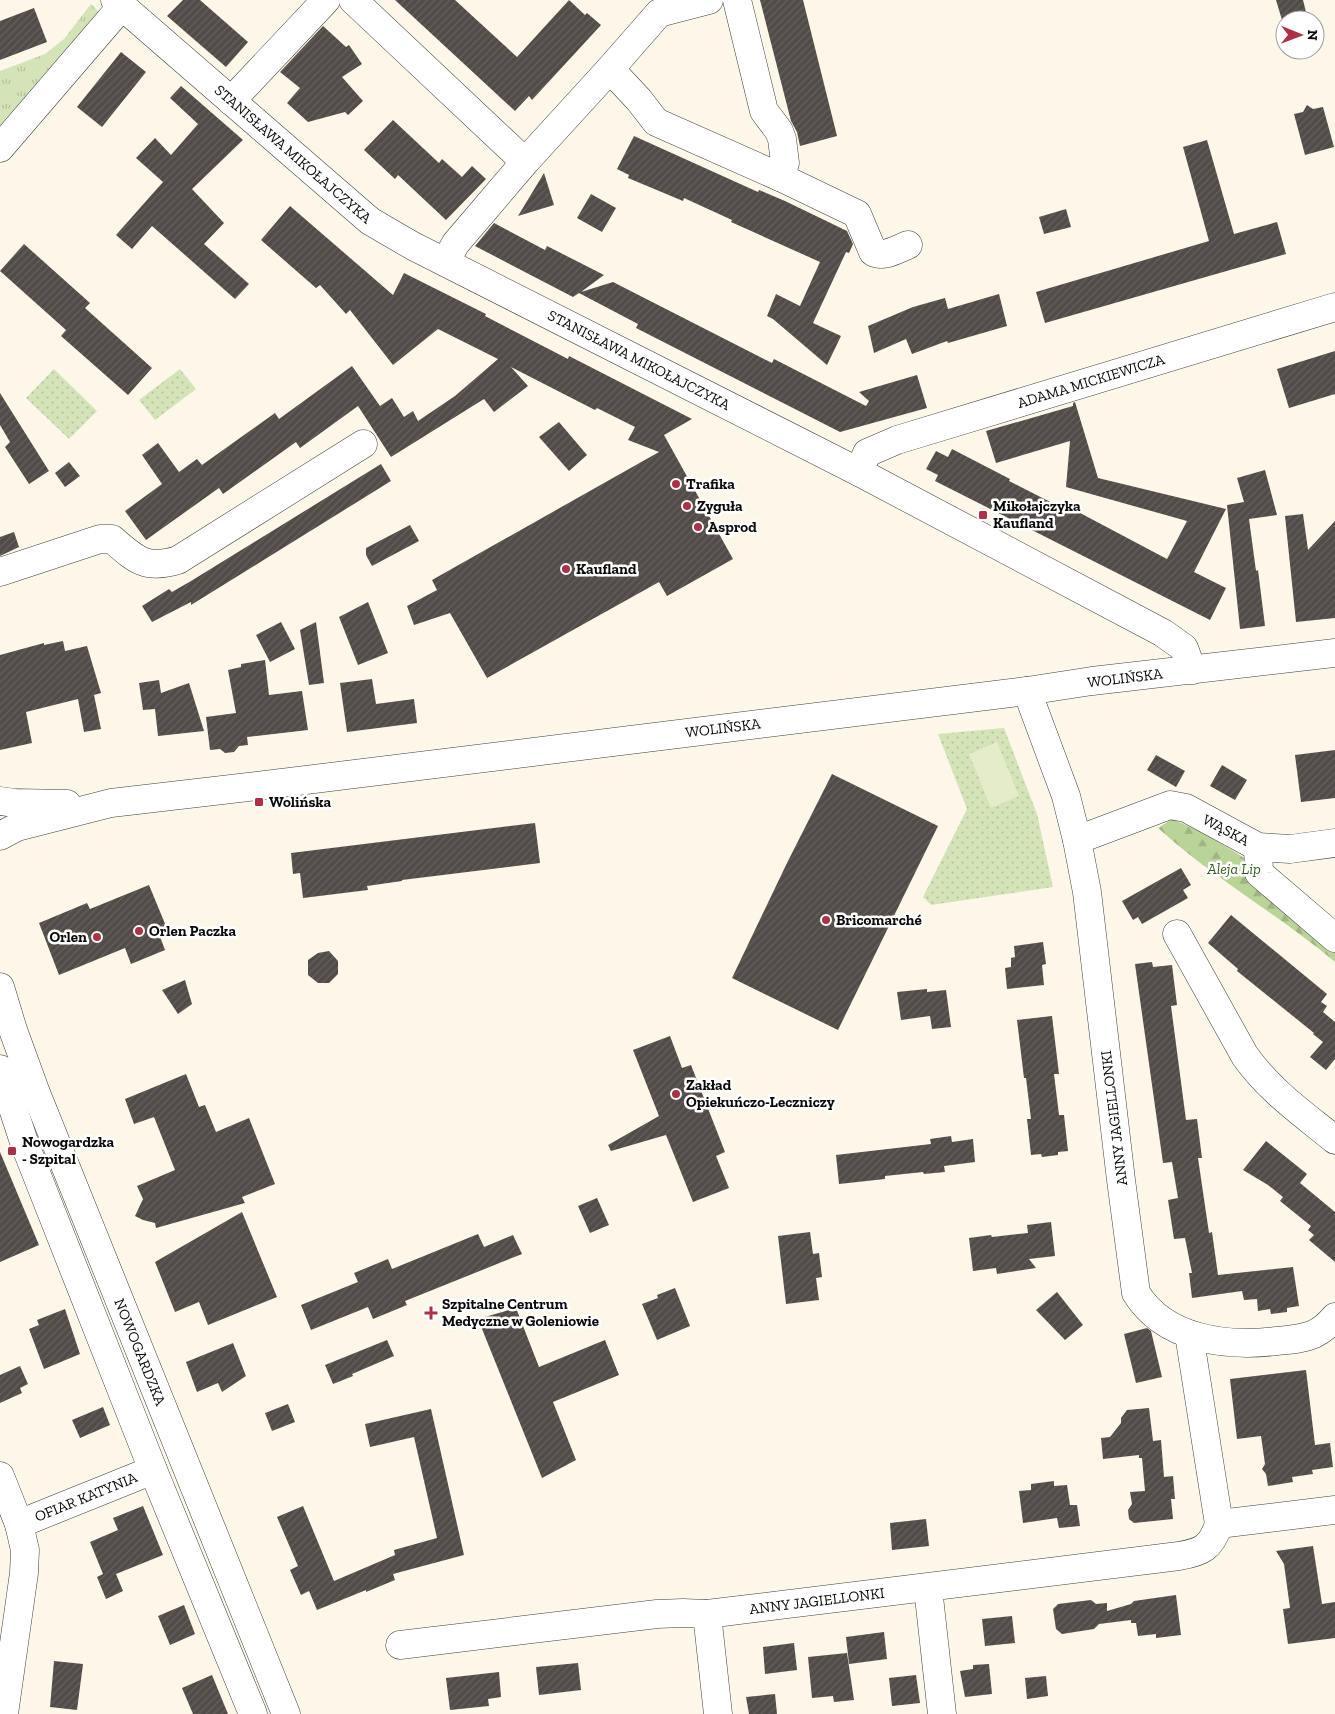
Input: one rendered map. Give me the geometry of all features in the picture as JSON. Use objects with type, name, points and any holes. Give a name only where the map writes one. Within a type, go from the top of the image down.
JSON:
[{"type":"street","points":[[231,101],[326,0]]},
{"type":"street","points":[[353,0],[525,162]]},
{"type":"street","points":[[445,262],[456,242],[659,13],[709,0]]},
{"type":"street","points":[[737,0],[764,110],[780,131],[782,138],[785,163],[780,177]]},
{"type":"street","points":[[0,148],[119,3]]},
{"type":"street","name":"STANISŁAWA MIKOŁAJCZYKA","points":[[119,3],[370,221],[445,262],[859,472],[1163,633],[1184,648],[1192,670]]},
{"type":"street","points":[[610,70],[639,100],[656,122],[780,177],[857,214],[873,252],[879,255],[885,254],[908,245]]},
{"type":"street","name":"ADAMA MICKIEWICZA","points":[[859,472],[867,453],[897,440],[1335,307]]},
{"type":"street","points":[[0,572],[100,539],[112,539],[130,555],[150,565],[178,560],[363,444]]},
{"type":"street","name":"WOLIŃSKA","points":[[0,801],[42,804],[111,803],[1027,691],[1092,681],[1335,653]]},
{"type":"street","name":"ANNY JAGIELLONKI","points":[[1027,691],[1066,796],[1087,892],[1136,1293],[1144,1306],[1169,1324],[1189,1334],[1216,1342],[1240,1344],[1302,1338],[1325,1328],[1335,1317]]},
{"type":"street","name":"WOLIŃSKA","points":[[0,836],[17,827],[111,803]]},
{"type":"street","name":"WĄSKA","points":[[1077,840],[1170,805],[1186,808],[1258,847],[1259,873],[1335,938]]},
{"type":"street","points":[[1258,847],[1290,849],[1335,843]]},
{"type":"street","points":[[1177,934],[1245,1056],[1257,1073],[1272,1088],[1335,1140]]},
{"type":"street","name":"NOWOGARDZKA","points":[[0,988],[36,1093],[286,1714]]},
{"type":"street","name":"NOWOGARDZKA","points":[[0,1068],[25,1145],[253,1714]]},
{"type":"street","points":[[1189,1334],[1218,1524],[1335,1510]]},
{"type":"street","name":"OFIAR KATYNIA","points":[[19,1524],[154,1470]]},
{"type":"street","name":"OFIAR KATYNIA","points":[[0,1476],[19,1524],[25,1550],[24,1574],[4,1714]]},
{"type":"street","name":"ANNY JAGIELLONKI","points":[[400,1646],[657,1614],[707,1614],[928,1588],[1196,1553],[1208,1546],[1215,1535],[1218,1524]]},
{"type":"street","points":[[928,1588],[942,1714]]},
{"type":"street","points":[[707,1614],[718,1714]]},
{"type":"green space","points":[[91,4],[99,12],[100,18],[0,129],[0,71],[45,54],[64,39]]},
{"type":"green space","points":[[54,369],[97,411],[69,439],[26,398]]},
{"type":"green space","points":[[180,369],[196,389],[155,420],[139,400]]},
{"type":"green space","points":[[1004,728],[1037,814],[1053,887],[931,905],[923,897],[967,809],[938,734]]},
{"type":"green space","points":[[997,742],[1019,796],[991,808],[969,754]]},
{"type":"green space","name":"Aleja Lip","points":[[1172,819],[1216,841],[1258,867],[1335,929],[1335,962],[1223,880],[1158,828]]},
{"type":"building","points":[[183,0],[200,0],[248,42],[226,67],[167,16]]},
{"type":"building","points":[[395,0],[455,0],[517,57],[569,0],[585,15],[587,13],[601,25],[532,100],[529,96],[515,111]]},
{"type":"building","points":[[760,0],[803,0],[837,136],[800,146],[797,132],[791,121]]},
{"type":"building","points":[[1276,0],[1303,0],[1306,10],[1279,10]]},
{"type":"building","points":[[34,8],[47,42],[0,60],[0,21]]},
{"type":"building","points":[[323,26],[346,47],[349,45],[362,64],[342,77],[363,101],[348,115],[345,112],[308,122],[287,103],[300,88],[280,72]]},
{"type":"building","points":[[121,52],[146,72],[102,127],[77,107]]},
{"type":"building","points":[[181,86],[243,140],[192,189],[224,223],[204,244],[249,284],[235,299],[152,226],[132,249],[116,235],[163,182],[136,158],[155,138],[171,155],[198,124],[170,98]]},
{"type":"building","points":[[1307,105],[1313,109],[1323,107],[1334,147],[1305,155],[1294,114],[1303,112]]},
{"type":"building","points":[[393,120],[439,163],[442,159],[462,177],[472,166],[486,179],[446,220],[398,175],[395,179],[364,150]]},
{"type":"building","points":[[634,136],[758,192],[759,190],[785,201],[847,231],[853,244],[849,253],[846,252],[813,323],[841,336],[827,365],[767,316],[776,294],[800,306],[820,262],[731,222],[732,220],[684,198],[683,201],[628,178],[629,175],[617,169]]},
{"type":"building","points":[[1207,140],[1234,234],[1277,222],[1286,254],[1045,323],[1036,292],[1209,241],[1183,147]]},
{"type":"building","points":[[544,173],[554,205],[518,216]]},
{"type":"building","points":[[591,194],[616,208],[602,232],[577,218]]},
{"type":"building","points":[[290,206],[393,295],[404,273],[486,314],[485,316],[568,359],[569,356],[692,419],[664,435],[733,559],[667,596],[659,582],[487,678],[450,613],[414,625],[407,606],[437,590],[432,580],[659,452],[628,440],[635,427],[597,408],[595,410],[511,367],[528,386],[494,412],[484,399],[391,457],[358,406],[300,448],[296,442],[223,494],[219,488],[146,540],[125,511],[162,484],[142,455],[158,443],[179,472],[197,459],[202,465],[275,413],[279,419],[352,366],[380,406],[392,398],[404,417],[413,411],[418,421],[455,396],[498,359],[438,329],[393,365],[350,310],[346,314],[320,285],[316,288],[261,240]]},
{"type":"building","points":[[1066,209],[1071,227],[1044,234],[1039,217]]},
{"type":"building","points":[[494,223],[545,250],[547,246],[604,275],[581,292],[613,282],[772,363],[774,359],[866,406],[869,401],[859,392],[917,375],[927,408],[840,432],[636,328],[638,324],[579,293],[573,297],[475,246]]},
{"type":"building","points":[[24,244],[90,303],[85,308],[152,368],[128,395],[61,336],[66,330],[0,271]]},
{"type":"building","points":[[999,294],[1007,326],[948,343],[947,341],[912,354],[906,339],[874,353],[868,326],[913,307],[945,298],[948,309]]},
{"type":"building","points":[[1335,351],[1335,394],[1289,408],[1277,369]]},
{"type":"building","points":[[0,393],[49,471],[29,484],[5,447],[10,442],[0,425]]},
{"type":"building","points":[[1075,402],[1098,478],[1226,509],[1194,572],[1226,588],[1210,620],[935,481],[938,475],[926,469],[936,451],[948,457],[952,449],[1010,479],[1009,481],[1064,509],[1065,505],[1167,559],[1187,521],[1066,487],[1070,441],[996,463],[986,431],[1073,406]]},
{"type":"building","points":[[559,422],[587,455],[569,471],[539,437]]},
{"type":"building","points":[[69,462],[80,476],[65,487],[55,473]]},
{"type":"building","points":[[381,464],[391,481],[191,605],[191,602],[152,622],[142,606],[169,589],[172,592],[191,581]]},
{"type":"building","points":[[1265,470],[1277,515],[1249,519],[1265,626],[1240,629],[1227,505],[1244,502],[1237,478]]},
{"type":"building","points":[[1303,514],[1308,550],[1335,521],[1335,618],[1296,622],[1285,516]]},
{"type":"building","points":[[410,525],[419,541],[372,566],[366,555],[366,548]]},
{"type":"building","points":[[14,532],[19,547],[0,556],[0,537]]},
{"type":"building","points":[[368,602],[388,653],[358,665],[339,617]]},
{"type":"building","points":[[281,622],[295,649],[270,662],[256,635]]},
{"type":"building","points":[[316,622],[324,683],[309,685],[300,630]]},
{"type":"building","points":[[63,641],[65,651],[87,646],[101,693],[94,695],[101,729],[84,732],[78,699],[26,712],[32,743],[0,750],[0,655],[44,643],[44,645]]},
{"type":"building","points":[[265,660],[269,695],[302,691],[308,730],[247,737],[248,745],[239,746],[234,752],[225,753],[220,749],[210,750],[206,717],[236,713],[228,670],[241,667],[241,664]]},
{"type":"building","points":[[372,679],[376,704],[414,699],[417,723],[347,732],[340,683]]},
{"type":"building","points":[[159,680],[161,693],[189,683],[204,731],[158,736],[155,709],[143,710],[139,683]]},
{"type":"building","points":[[1335,750],[1335,798],[1301,802],[1295,755]]},
{"type":"building","points":[[1156,755],[1185,771],[1176,787],[1147,770]]},
{"type":"building","points":[[1222,765],[1247,780],[1235,800],[1210,786]]},
{"type":"building","name":"Bricomarché","points":[[832,774],[938,826],[838,1030],[732,978]]},
{"type":"building","points":[[535,823],[540,863],[402,880],[367,886],[368,890],[303,898],[300,873],[293,874],[291,853]]},
{"type":"building","points":[[1181,868],[1191,885],[1183,890],[1188,898],[1142,924],[1138,917],[1133,920],[1122,901]]},
{"type":"building","points":[[149,885],[168,931],[159,934],[165,950],[131,964],[125,948],[59,975],[39,923],[87,903],[90,909]]},
{"type":"building","points":[[1231,915],[1327,994],[1321,1002],[1327,1006],[1323,1012],[1335,1022],[1335,1059],[1326,1070],[1310,1057],[1323,1042],[1237,971],[1238,969],[1208,943]]},
{"type":"building","points":[[1043,942],[1046,964],[1042,965],[1044,985],[1007,989],[1005,968],[1011,967],[1011,958],[1015,957],[1014,946]]},
{"type":"building","points":[[329,951],[338,961],[338,974],[329,983],[318,983],[308,975],[308,960],[318,953]]},
{"type":"building","points":[[1152,962],[1153,967],[1172,965],[1177,1005],[1171,1006],[1186,1120],[1197,1119],[1202,1158],[1198,1158],[1209,1233],[1212,1232],[1218,1275],[1293,1267],[1299,1306],[1287,1308],[1287,1312],[1271,1314],[1270,1309],[1258,1311],[1257,1299],[1244,1300],[1242,1291],[1192,1298],[1189,1273],[1192,1273],[1185,1238],[1174,1239],[1168,1200],[1178,1198],[1172,1162],[1163,1163],[1135,964]]},
{"type":"building","points":[[185,980],[192,1004],[178,1014],[162,990]]},
{"type":"building","points":[[927,989],[927,992],[946,990],[951,1027],[932,1029],[930,1016],[901,1020],[897,992]]},
{"type":"building","points":[[1052,1016],[1059,1074],[1054,1074],[1059,1115],[1064,1115],[1068,1151],[1058,1152],[1058,1155],[1042,1157],[1041,1154],[1031,1155],[1027,1119],[1031,1119],[1017,1020]]},
{"type":"building","name":"Zakład Opiekuńczo-Leczniczy","points":[[670,1036],[682,1068],[691,1065],[725,1152],[716,1156],[729,1188],[693,1202],[666,1135],[611,1151],[608,1145],[659,1116],[633,1050]]},
{"type":"building","points":[[186,1074],[199,1107],[205,1105],[216,1132],[249,1118],[275,1184],[242,1197],[245,1203],[156,1228],[155,1223],[135,1216],[143,1199],[137,1186],[175,1170],[154,1117],[134,1124],[125,1099]]},
{"type":"building","points":[[951,1136],[952,1142],[973,1139],[975,1162],[944,1166],[945,1172],[885,1176],[885,1179],[839,1184],[836,1155],[931,1144],[930,1139]]},
{"type":"building","points":[[1266,1141],[1307,1174],[1300,1183],[1335,1212],[1335,1262],[1309,1240],[1314,1235],[1308,1230],[1311,1226],[1280,1201],[1283,1197],[1268,1185],[1243,1170]]},
{"type":"building","points":[[0,1152],[39,1245],[0,1262]]},
{"type":"building","points":[[597,1198],[609,1225],[590,1233],[578,1206]]},
{"type":"building","points":[[242,1212],[277,1297],[208,1325],[199,1302],[175,1312],[155,1262]]},
{"type":"building","points":[[1051,1222],[1055,1256],[1029,1259],[1036,1268],[997,1274],[996,1268],[973,1271],[969,1238],[1028,1233],[1027,1225]]},
{"type":"building","points":[[810,1232],[813,1254],[819,1253],[822,1277],[816,1278],[819,1300],[786,1304],[778,1236]]},
{"type":"building","points":[[478,1234],[484,1247],[513,1235],[522,1254],[405,1301],[407,1305],[373,1319],[368,1307],[311,1330],[301,1305],[358,1282],[354,1273],[388,1259],[392,1269]]},
{"type":"building","points":[[675,1288],[690,1326],[657,1340],[642,1304],[658,1298],[657,1295]]},
{"type":"building","points":[[1057,1292],[1083,1325],[1065,1340],[1036,1310]]},
{"type":"building","points":[[516,1308],[539,1367],[605,1340],[619,1375],[553,1402],[576,1460],[542,1478],[478,1319]]},
{"type":"building","points":[[65,1309],[80,1354],[44,1369],[29,1329],[39,1325],[37,1320]]},
{"type":"building","points":[[1147,1328],[1151,1331],[1162,1377],[1136,1383],[1124,1334]]},
{"type":"building","points":[[387,1340],[394,1356],[333,1384],[325,1365]]},
{"type":"building","points":[[233,1343],[246,1376],[222,1392],[218,1383],[197,1392],[186,1362]]},
{"type":"building","points":[[20,1366],[28,1384],[20,1388],[22,1393],[0,1403],[0,1375]]},
{"type":"building","points":[[1306,1370],[1315,1445],[1330,1443],[1333,1467],[1312,1470],[1313,1474],[1292,1477],[1293,1482],[1268,1486],[1266,1474],[1262,1469],[1265,1464],[1261,1436],[1237,1439],[1230,1379]]},
{"type":"building","points":[[288,1404],[295,1422],[272,1431],[265,1413]]},
{"type":"building","points":[[103,1407],[110,1425],[80,1438],[72,1420]]},
{"type":"building","points":[[1149,1408],[1153,1441],[1161,1440],[1164,1477],[1173,1476],[1175,1499],[1171,1499],[1173,1519],[1134,1523],[1129,1519],[1128,1510],[1132,1504],[1130,1492],[1145,1491],[1142,1458],[1139,1458],[1139,1455],[1103,1459],[1101,1438],[1110,1437],[1121,1423],[1121,1418],[1127,1410]]},
{"type":"building","points":[[431,1409],[464,1555],[393,1574],[395,1580],[317,1610],[309,1591],[301,1595],[290,1570],[298,1566],[277,1517],[303,1506],[334,1581],[395,1555],[394,1550],[437,1538],[414,1437],[370,1447],[365,1424]]},
{"type":"building","points":[[1054,1481],[1054,1486],[1067,1485],[1070,1505],[1077,1505],[1080,1526],[1059,1528],[1057,1518],[1023,1523],[1019,1491],[1031,1490],[1031,1484]]},
{"type":"building","points":[[143,1506],[163,1555],[116,1574],[123,1591],[106,1599],[97,1577],[103,1574],[90,1542],[118,1530],[113,1518]]},
{"type":"building","points":[[926,1519],[929,1546],[892,1550],[890,1523]]},
{"type":"building","points":[[1313,1546],[1322,1604],[1335,1602],[1335,1638],[1288,1644],[1283,1609],[1290,1608],[1284,1564],[1276,1551]]},
{"type":"building","points":[[1176,1595],[1181,1635],[1156,1638],[1156,1634],[1138,1636],[1136,1623],[1131,1623],[1131,1620],[1099,1624],[1094,1629],[1062,1634],[1056,1629],[1053,1609],[1058,1604],[1091,1600],[1096,1604],[1107,1603],[1107,1611],[1131,1604],[1134,1601]]},
{"type":"building","points":[[184,1605],[195,1634],[170,1645],[158,1616]]},
{"type":"building","points":[[1012,1616],[1015,1643],[985,1646],[982,1619]]},
{"type":"building","points":[[884,1632],[887,1659],[849,1664],[846,1637]]},
{"type":"building","points":[[794,1643],[797,1670],[765,1674],[763,1647]]},
{"type":"building","points":[[847,1653],[854,1700],[834,1702],[833,1696],[812,1698],[808,1657]]},
{"type":"building","points":[[54,1661],[83,1664],[77,1710],[50,1707]]},
{"type":"building","points":[[578,1663],[581,1690],[539,1695],[536,1667]]},
{"type":"building","points":[[989,1664],[992,1694],[965,1697],[960,1671],[973,1669],[973,1665]]},
{"type":"building","points":[[499,1672],[501,1697],[488,1699],[489,1706],[450,1710],[446,1678]]},
{"type":"building","points":[[212,1675],[228,1714],[193,1714],[182,1688]]},
{"type":"building","points":[[916,1675],[920,1703],[892,1706],[889,1678]]},
{"type":"building","points":[[1046,1676],[1048,1696],[1027,1699],[1025,1678]]},
{"type":"building","points":[[775,1694],[777,1714],[749,1714],[746,1697]]},
{"type":"place","name":"Trafika","points":[[676,484]]},
{"type":"place","name":"Zyguła","points":[[687,506]]},
{"type":"place","name":"Mikołajczyka Kaufland","points":[[983,515]]},
{"type":"place","name":"Asprod","points":[[698,527]]},
{"type":"place","name":"Kaufland","points":[[566,569]]},
{"type":"place","name":"Wolińska","points":[[259,802]]},
{"type":"place","name":"Bricomarché","points":[[826,920]]},
{"type":"place","name":"Orlen Paczka","points":[[139,931]]},
{"type":"place","name":"Orlen","points":[[97,937]]},
{"type":"place","name":"Zakład Opiekuńczo-Leczniczy","points":[[676,1094]]},
{"type":"place","name":"Nowogardzka - Szpital","points":[[12,1151]]},
{"type":"place","name":"Szpitalne Centrum Medyczne w Goleniowie","points":[[431,1313]]}]
